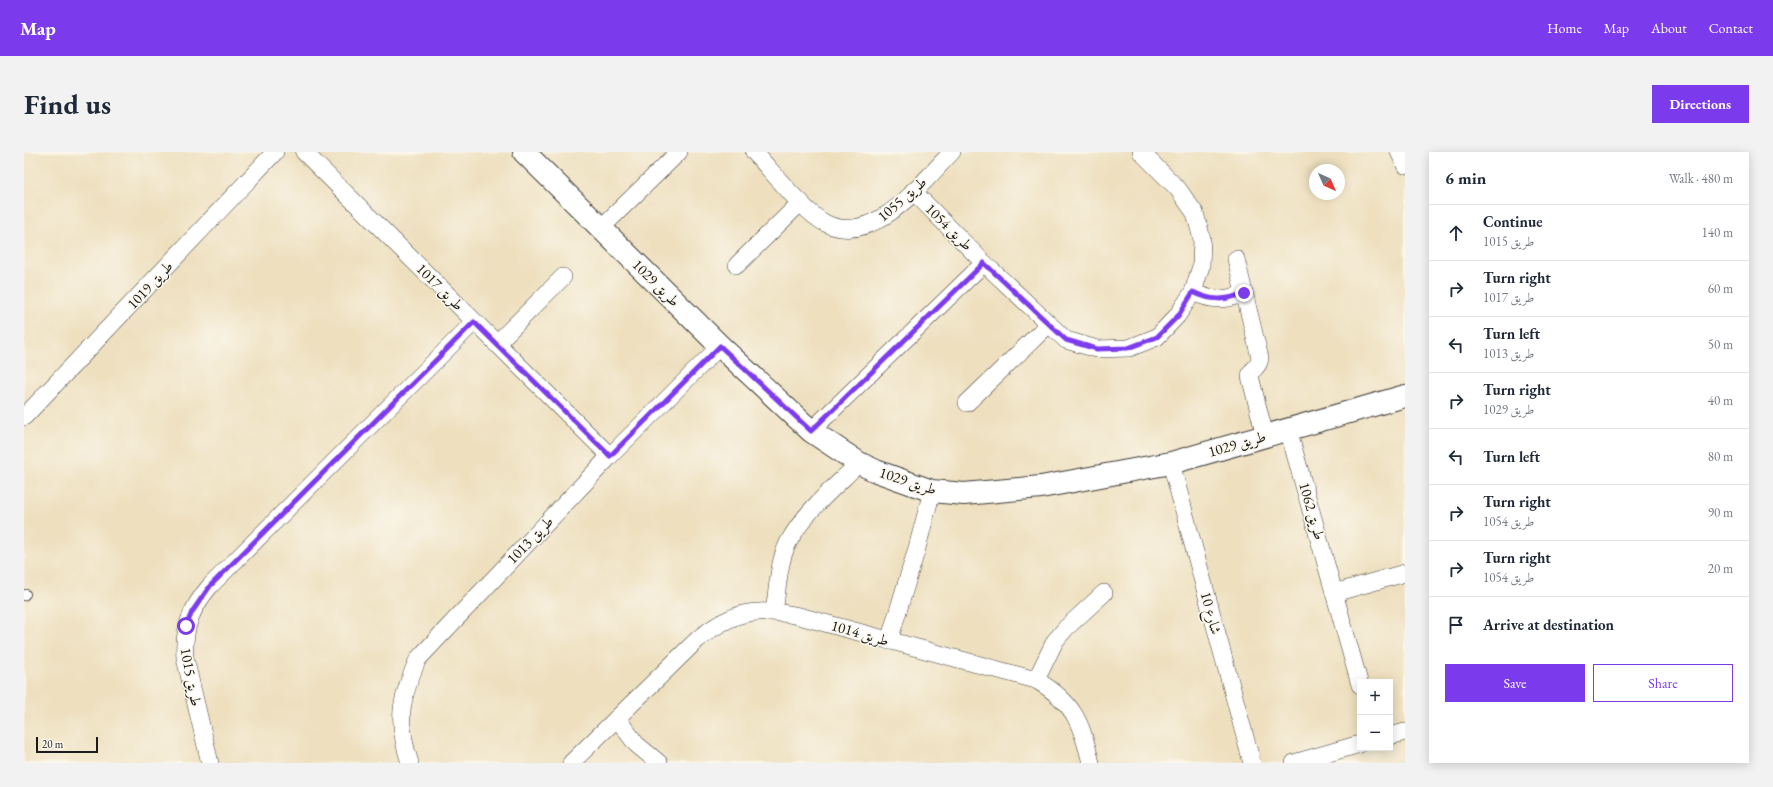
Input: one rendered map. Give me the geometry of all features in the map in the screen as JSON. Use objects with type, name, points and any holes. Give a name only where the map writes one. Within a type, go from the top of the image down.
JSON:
[{"type":"street","name":"طريق 1019","points":[[24,417],[275,152]]},
{"type":"street","name":"طريق 1017","points":[[304,152],[610,456]]},
{"type":"street","name":"طريق 1029","points":[[524,152],[720,346],[811,431],[859,463],[876,471],[932,491],[964,494],[1041,487],[1171,463],[1405,396]]},
{"type":"street","points":[[601,228],[679,152]]},
{"type":"street","name":"طريق 1055","points":[[754,152],[813,214],[826,223],[841,228],[856,228],[872,224],[885,216],[913,191],[952,152]]},
{"type":"street","name":"طريق 1054","points":[[913,191],[984,263],[1066,340],[1097,349],[1128,348],[1157,337],[1178,316],[1193,292],[1201,266],[1202,239],[1195,213],[1178,189],[1141,152]]},
{"type":"street","points":[[1399,152],[1405,165]]},
{"type":"street","points":[[737,265],[800,202]]},
{"type":"street","points":[[1236,259],[1260,358],[1258,366],[1250,373],[1250,379],[1265,436]]},
{"type":"street","points":[[811,431],[984,263]]},
{"type":"street","points":[[496,344],[563,277]]},
{"type":"street","points":[[1193,292],[1213,300],[1224,300],[1244,293]]},
{"type":"street","name":"طريق 1015","points":[[210,763],[185,658],[184,642],[186,626],[192,612],[210,586],[474,322]]},
{"type":"street","points":[[967,403],[1049,324]]},
{"type":"street","name":"طريق 1013","points":[[410,763],[401,719],[405,690],[418,660],[610,456],[720,346]]},
{"type":"street","name":"طريق 1062","points":[[1288,429],[1358,679]]},
{"type":"street","points":[[774,611],[781,566],[788,543],[816,505],[859,463]]},
{"type":"street","name":"شارع 10","points":[[1171,463],[1252,763]]},
{"type":"street","points":[[889,641],[917,548],[932,491]]},
{"type":"street","points":[[1334,593],[1405,573]]},
{"type":"street","points":[[1036,680],[1055,641],[1066,628],[1104,593]]},
{"type":"street","name":"طريق 1014","points":[[571,763],[698,639],[714,626],[733,616],[753,612],[774,611],[799,616],[1036,680],[1053,690],[1067,704],[1078,720],[1091,763]]},
{"type":"street","points":[[616,718],[636,744],[659,763]]},
{"type":"street","points":[[1393,735],[1405,732]]},
{"type":"street","points":[[1294,763],[1357,745]]},
{"type":"route","points":[[186,626],[200,598],[210,586],[474,322],[610,456],[720,346],[811,431],[984,263],[1066,340],[1097,349],[1128,348],[1157,337],[1178,316],[1193,292],[1202,297],[1213,300],[1224,300],[1244,293]]}]
